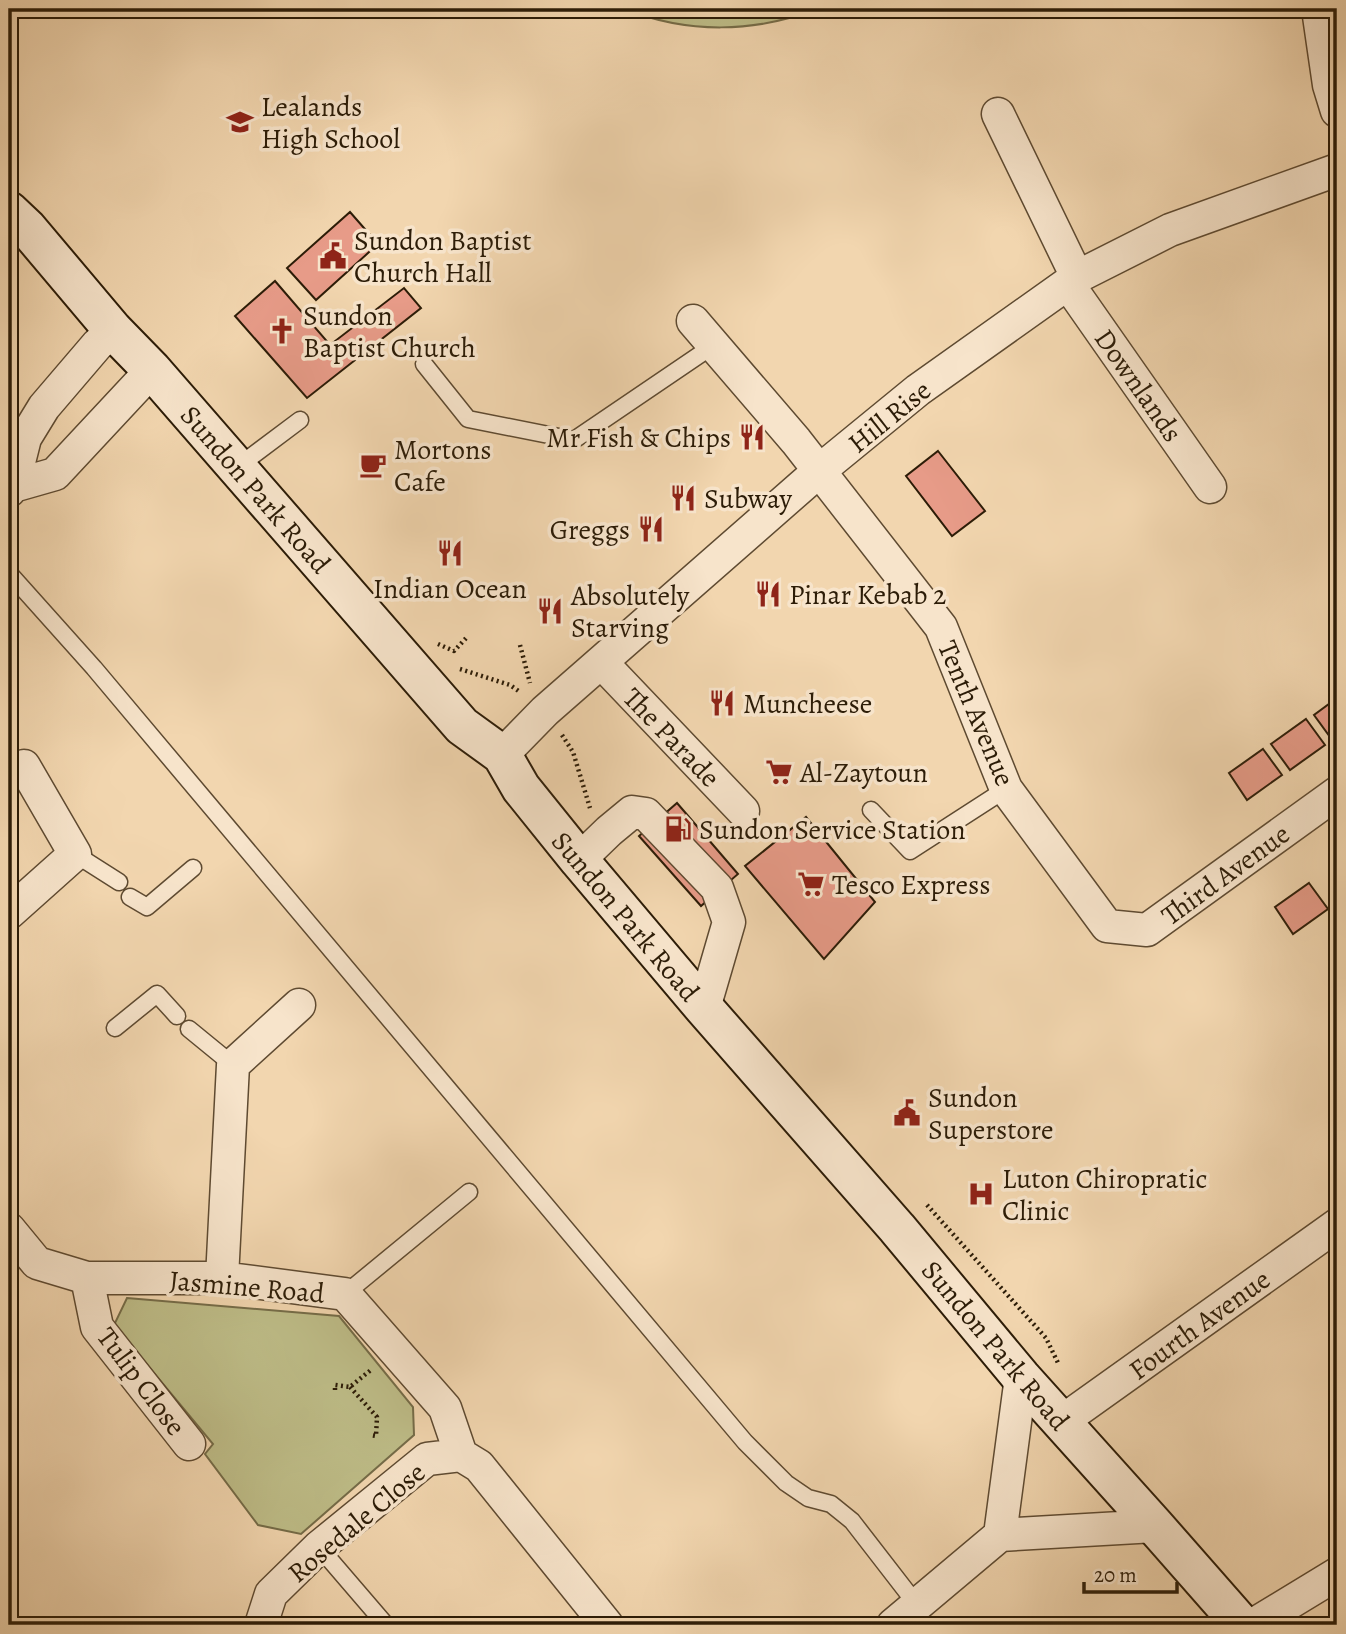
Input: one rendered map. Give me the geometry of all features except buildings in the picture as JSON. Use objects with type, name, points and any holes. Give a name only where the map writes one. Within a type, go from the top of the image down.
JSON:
[{"type":"street","points":[[1318,9],[1329,85],[1337,111]]},
{"type":"street","name":"Downlands","points":[[998,114],[1073,281],[1210,487]]},
{"type":"street","name":"Hill Rise","points":[[502,755],[537,700],[602,663],[819,471],[918,390],[1073,281],[1170,230],[1337,170]]},
{"type":"street","name":"Sundon Park Road","points":[[9,211],[27,228],[113,330],[152,370],[462,726],[502,755],[521,788],[590,850],[704,1008],[897,1228],[1021,1377],[1242,1625]]},
{"type":"street","name":"Tenth Avenue","points":[[693,321],[796,440],[941,626],[1006,789],[1107,926],[1147,930]]},
{"type":"street","points":[[11,488],[25,438],[44,407],[113,330]]},
{"type":"street","points":[[11,488],[55,474],[152,370]]},
{"type":"street","name":"The Parade","points":[[602,663],[743,811]]},
{"type":"street","points":[[9,913],[75,854],[24,766]]},
{"type":"street","name":"Third Avenue","points":[[1147,930],[1337,793]]},
{"type":"street","points":[[590,850],[632,812],[646,814],[717,888],[729,922],[704,1008]]},
{"type":"street","points":[[222,1278],[233,1065],[299,1005]]},
{"type":"street","name":"Fourth Avenue","points":[[1061,1422],[1337,1225]]},
{"type":"street","name":"Jasmine Road","points":[[9,1228],[37,1263],[87,1278],[222,1278],[345,1294],[446,1408],[461,1455]]},
{"type":"street","name":"Tulip Close","points":[[87,1278],[97,1327],[189,1444]]},
{"type":"street","points":[[1000,1535],[1021,1377]]},
{"type":"street","name":"Rosedale Close","points":[[261,1625],[271,1594],[319,1547],[427,1460],[461,1455],[479,1466],[607,1625]]},
{"type":"street","points":[[894,1625],[1000,1535],[1155,1525]]},
{"type":"street","points":[[1253,1625],[1337,1574]]},
{"type":"lane","points":[[424,364],[468,419],[574,440],[714,345]]},
{"type":"lane","points":[[236,468],[300,420]]},
{"type":"lane","points":[[9,573],[103,679],[745,1442],[786,1483],[808,1498],[831,1504],[852,1521],[917,1605]]},
{"type":"lane","points":[[871,810],[910,851],[1006,789]]},
{"type":"lane","points":[[75,854],[119,882]]},
{"type":"lane","points":[[130,897],[147,907],[193,868]]},
{"type":"lane","points":[[115,1028],[157,995],[177,1016]]},
{"type":"lane","points":[[188,1029],[233,1065]]},
{"type":"lane","points":[[345,1294],[469,1192]]},
{"type":"lane","points":[[319,1547],[386,1625]]},
{"type":"path","points":[[520,645],[537,700],[573,751],[590,850]]},
{"type":"path","points":[[918,1195],[1046,1338],[1061,1368]]},
{"type":"path","points":[[350,1387],[394,1351]]},
{"type":"path","points":[[335,1390],[335,1385],[350,1387],[377,1417],[376,1436],[370,1435]]},
{"type":"shaded area","points":[[625,9],[816,9],[769,23],[721,27],[672,23]]},
{"type":"shaded area","points":[[127,1298],[339,1316],[413,1407],[414,1435],[301,1534],[258,1525],[205,1454],[213,1444],[114,1325]]},
{"type":"place","name":"Lealands High School","points":[[240,122]]},
{"type":"place","name":"Sundon Baptist Church Hall","points":[[333,256]]},
{"type":"place","name":"Sundon Baptist Church","points":[[282,331]]},
{"type":"place","name":"Mr Fish & Chips","points":[[752,437]]},
{"type":"place","name":"Mortons Cafe","points":[[373,465]]},
{"type":"place","name":"Subway","points":[[683,498]]},
{"type":"place","name":"Greggs","points":[[651,529]]},
{"type":"place","name":"Indian Ocean","points":[[450,553]]},
{"type":"place","name":"Pinar Kebab 2","points":[[768,594]]},
{"type":"place","name":"Absolutely Starving","points":[[550,611]]},
{"type":"place","name":"Muncheese","points":[[722,703]]},
{"type":"place","name":"Al-Zaytoun","points":[[779,772]]},
{"type":"place","name":"Sundon Service Station","points":[[678,829]]},
{"type":"place","name":"Tesco Express","points":[[811,884]]},
{"type":"place","name":"Sundon Superstore","points":[[907,1113]]},
{"type":"place","name":"Luton Chiropratic Clinic","points":[[981,1194]]}]
